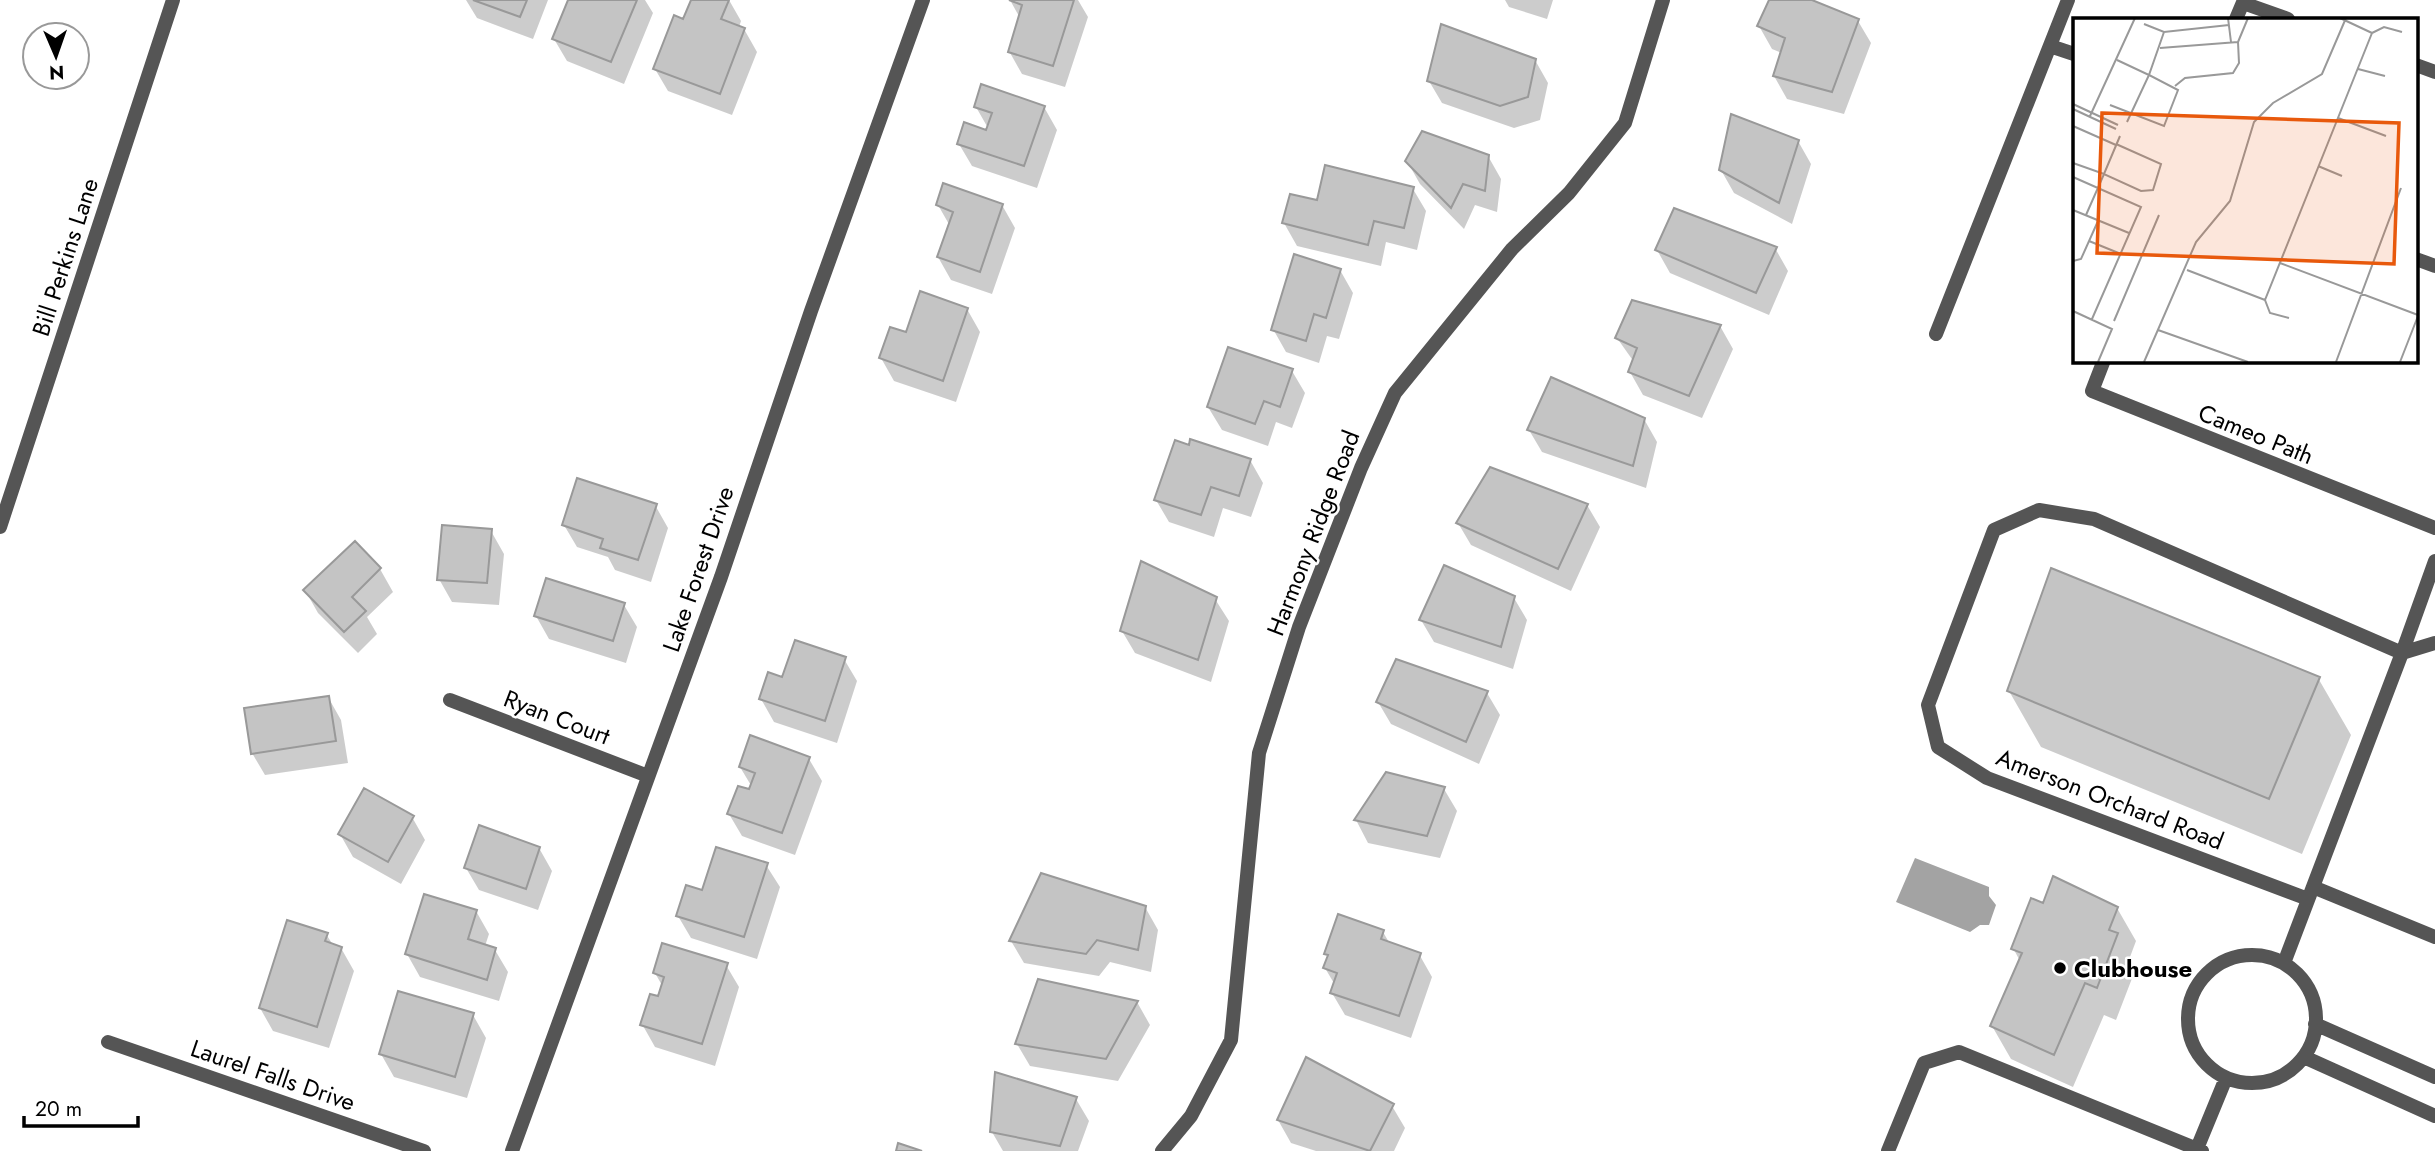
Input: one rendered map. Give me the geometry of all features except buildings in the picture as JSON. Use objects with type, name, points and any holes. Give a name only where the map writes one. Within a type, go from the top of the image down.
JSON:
[{"type":"street","name":"Bill Perkins Lane","points":[[0,527],[173,0]]},
{"type":"street","name":"Lake Forest Drive","points":[[512,1151],[923,0]]},
{"type":"street","name":"Harmony Ridge Road","points":[[1162,1151],[1191,1116],[1231,1040],[1259,753],[1299,627],[1361,468],[1395,393],[1512,248],[1569,193],[1625,123],[1663,0]]},
{"type":"street","points":[[1936,334],[2068,0]]},
{"type":"street","points":[[2236,18],[2243,1],[2286,18]]},
{"type":"street","points":[[2050,46],[2073,54]]},
{"type":"street","points":[[2418,66],[2435,72]]},
{"type":"street","points":[[2418,260],[2435,266]]},
{"type":"street","name":"Cameo Path","points":[[2103,362],[2092,391],[2435,528]]},
{"type":"street","name":"Amerson Orchard Road","points":[[2402,653],[2094,519],[2039,510],[1994,530],[1928,705],[1938,747],[1987,778],[2435,937]]},
{"type":"street","points":[[2284,963],[2435,561]]},
{"type":"street","points":[[2402,653],[2435,643]]},
{"type":"street","name":"Ryan Court","points":[[450,699],[648,776]]},
{"type":"street","points":[[2242,956],[2263,956],[2284,963],[2300,977],[2311,995],[2315,1024],[2314,1038],[2304,1057],[2288,1072],[2269,1081],[2247,1083],[2226,1078],[2208,1067],[2196,1051],[2189,1031],[2188,1011],[2193,991],[2206,974],[2222,962],[2242,956]]},
{"type":"street","points":[[2315,1024],[2435,1077]]},
{"type":"street","name":"Laurel Falls Drive","points":[[108,1042],[424,1151]]},
{"type":"street","points":[[1888,1151],[1924,1063],[1959,1052],[2198,1150],[2226,1078]]},
{"type":"street","points":[[2304,1057],[2435,1116]]},
{"type":"shaded area","points":[[1915,858],[1989,887],[1989,896],[1996,905],[1989,925],[1980,925],[1970,932],[1896,902]]},
{"type":"place","name":"Clubhouse","points":[[2060,968]]}]
